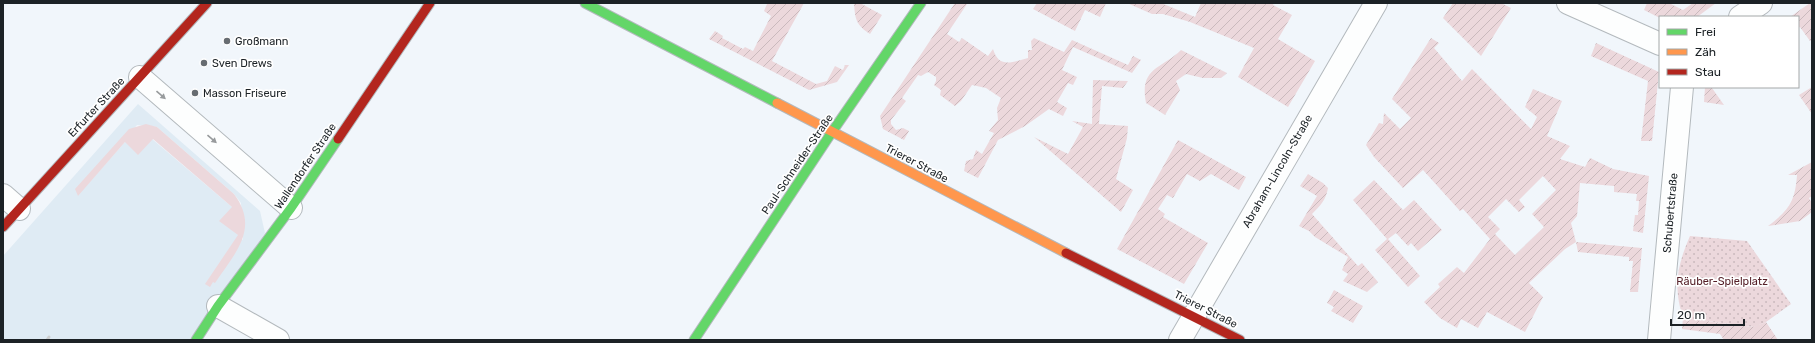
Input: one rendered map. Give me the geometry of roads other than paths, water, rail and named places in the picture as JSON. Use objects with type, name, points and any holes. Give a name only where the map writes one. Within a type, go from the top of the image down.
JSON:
[{"type":"street","name":"Erfurter Straße","points":[[3,227],[11,202],[140,77],[207,3]]},
{"type":"street","name":"Wallendorfer Straße","points":[[196,340],[218,306],[291,208],[430,3]]},
{"type":"street","name":"Trierer Straße","points":[[585,3],[964,201],[1240,340]]},
{"type":"street","name":"Paul-Schneider-Straße","points":[[694,340],[832,132],[922,3]]},
{"type":"street","name":"Abraham-Lincoln-Straße","points":[[1180,340],[1376,3]]},
{"type":"street","points":[[1568,3],[1659,44]]},
{"type":"street","points":[[1742,16],[1761,3]]},
{"type":"street","points":[[140,77],[291,208]]},
{"type":"street","name":"Schubertstraße","points":[[1659,340],[1682,88]]},
{"type":"street","points":[[218,306],[278,340]]},
{"type":"place","name":"Großmann","points":[[227,41]]},
{"type":"place","name":"Sven Drews","points":[[204,63]]},
{"type":"place","name":"Masson Friseure","points":[[195,93]]},
{"type":"park label","name":"Räuber-Spielplatz","points":[[1722,281]]}]
